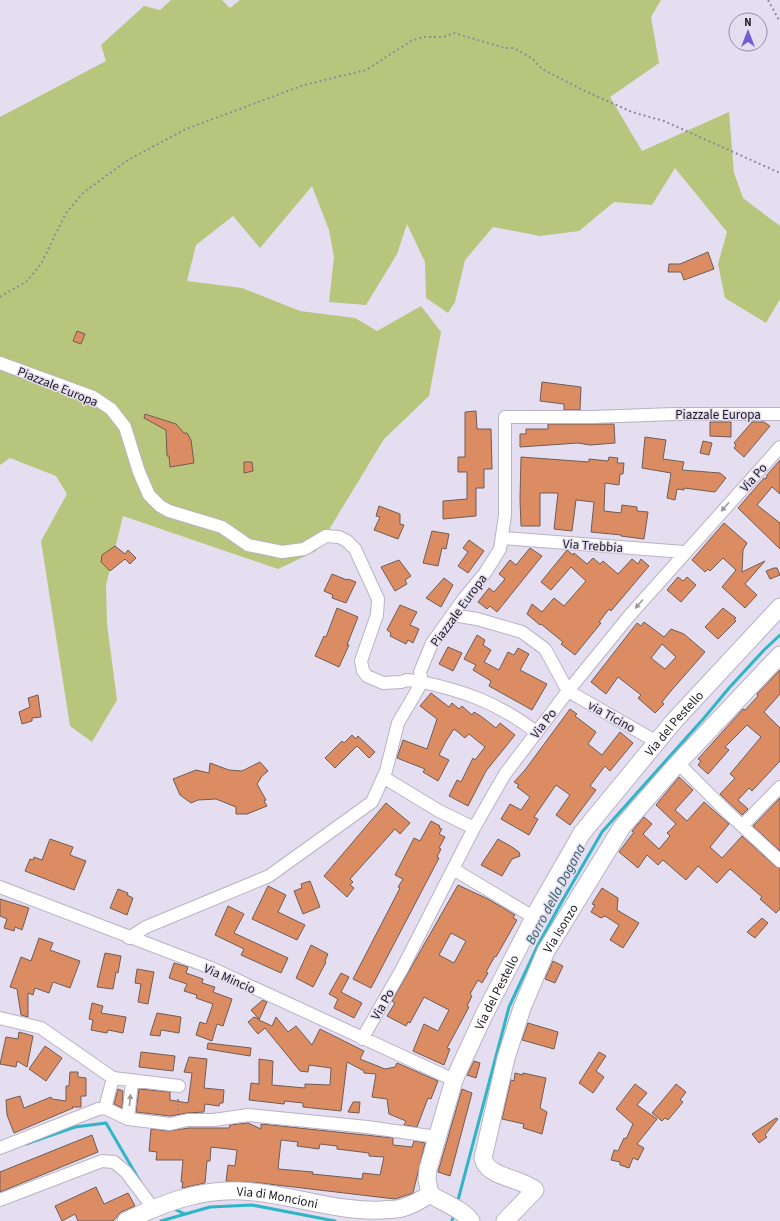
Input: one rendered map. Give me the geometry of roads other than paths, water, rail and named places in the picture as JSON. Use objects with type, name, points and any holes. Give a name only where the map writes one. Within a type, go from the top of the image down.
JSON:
[{"type":"street","name":"Piazzale Europa","points":[[0,363],[94,397],[111,409],[125,427],[148,495],[160,506],[169,511],[222,527],[248,545],[282,552],[304,549],[326,536],[339,537],[347,541],[355,548],[378,599],[377,614],[361,661],[363,671],[367,676],[383,683],[401,682],[407,680],[422,682],[420,672],[432,643],[485,573],[500,549],[503,538],[506,473],[505,417],[780,414]]},
{"type":"street","name":"Via Po","points":[[362,1038],[402,969],[474,828],[505,774],[534,734],[630,615],[684,552],[780,447]]},
{"type":"street","name":"Via Trebbia","points":[[503,538],[684,552]]},
{"type":"street","name":"Via del Pestello","points":[[430,1194],[427,1180],[428,1169],[454,1080],[484,1015],[534,918],[582,833],[679,715],[780,608]]},
{"type":"street","points":[[453,614],[522,632],[545,649],[568,691]]},
{"type":"street","name":"Via Isonzo","points":[[504,1221],[535,1190],[528,1184],[491,1170],[485,1165],[483,1158],[506,1058],[522,1008],[546,951],[622,827],[678,763],[780,655]]},
{"type":"street","points":[[129,938],[146,927],[269,876],[372,802],[383,776],[398,723],[422,682],[457,691],[502,708],[532,729],[534,734]]},
{"type":"street","name":"via Ticino","points":[[568,691],[657,742]]},
{"type":"street","points":[[678,763],[780,861]]},
{"type":"street","points":[[383,776],[439,811],[474,828]]},
{"type":"street","points":[[742,826],[780,787]]},
{"type":"street","points":[[453,869],[534,918]]},
{"type":"street","name":"Via Mincio","points":[[0,887],[210,968],[454,1080]]},
{"type":"street","points":[[0,1018],[41,1028],[113,1078],[179,1086]]},
{"type":"street","points":[[105,1108],[113,1078]]},
{"type":"street","points":[[128,1119],[132,1081]]},
{"type":"street","points":[[0,1148],[98,1109],[105,1108],[128,1119],[170,1124],[188,1120],[214,1120],[248,1115],[367,1127],[437,1137]]},
{"type":"street","points":[[0,1200],[102,1161],[114,1162],[126,1172],[153,1208]]},
{"type":"street","name":"Via di Moncioni","points":[[126,1221],[153,1208],[190,1195],[214,1191],[243,1191],[325,1206],[374,1210],[401,1208],[416,1203],[430,1194]]},
{"type":"street","points":[[430,1194],[468,1217]]},
{"type":"waterway","name":"Borro della Dogana","points":[[457,1204],[509,1007],[538,945],[561,903],[602,832],[729,688],[780,635]]},
{"type":"waterway","points":[[26,1144],[75,1127],[106,1123],[141,1183]]},
{"type":"waterway","points":[[161,1221],[210,1207],[252,1205],[335,1221]]},
{"type":"waterway","points":[[172,1208],[185,1214]]},
{"type":"waterway","name":"Borro della Dogana","points":[[452,1221],[454,1213]]}]
